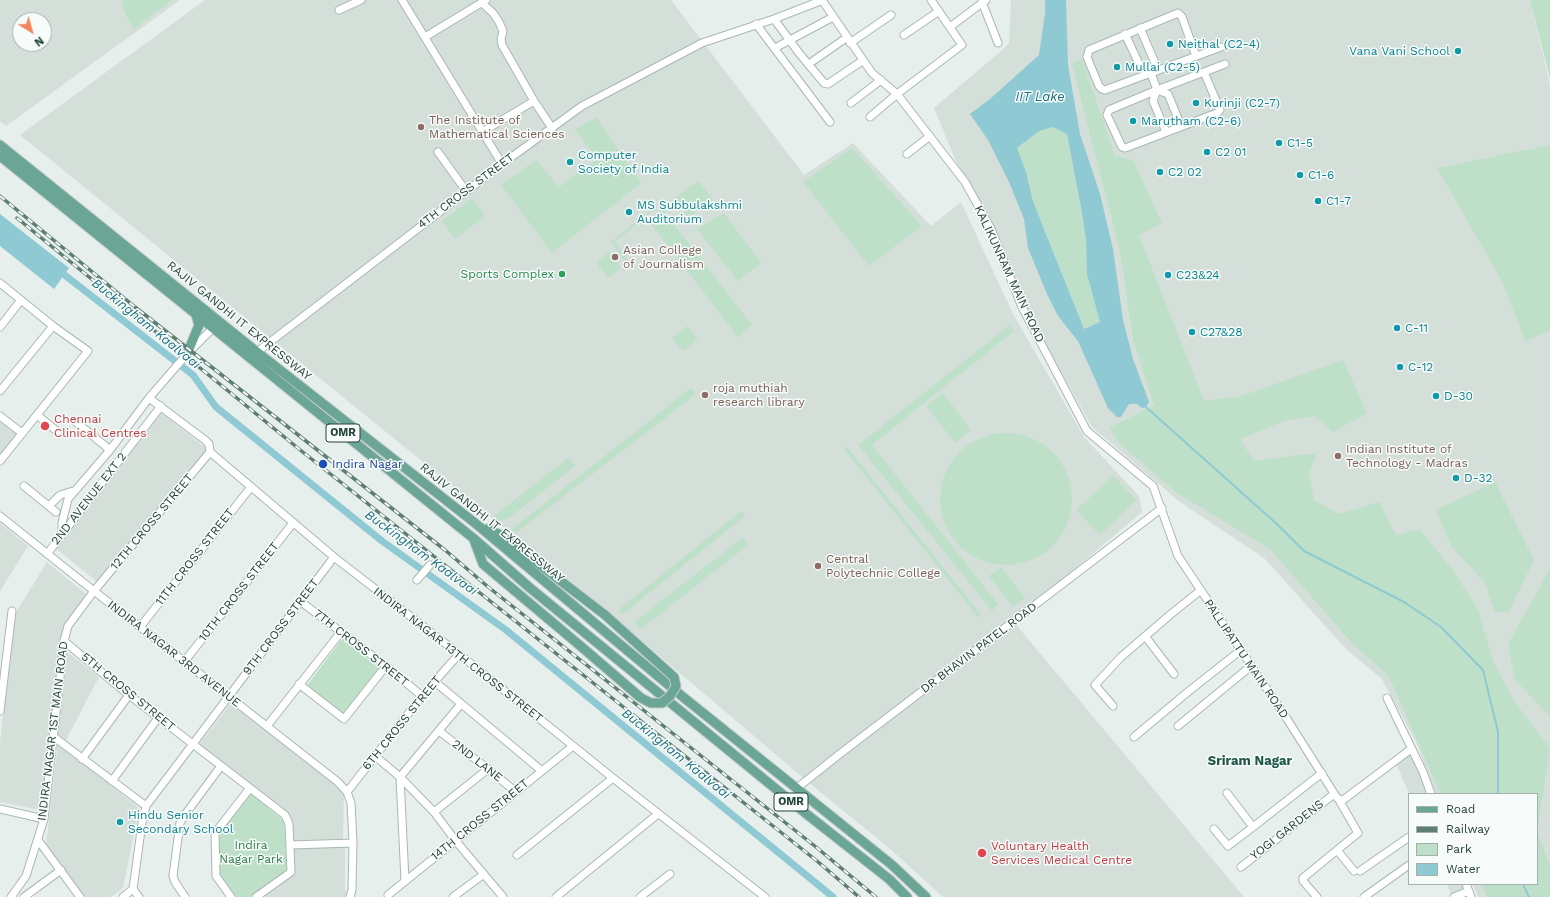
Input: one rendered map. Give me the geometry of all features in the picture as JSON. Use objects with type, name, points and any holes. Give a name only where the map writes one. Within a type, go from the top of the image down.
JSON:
[{"type":"main road","name":"RAJIV GANDHI IT EXPRESSWAY","points":[[0,145],[473,538],[530,588],[803,811],[889,879],[907,897]]},
{"type":"main road","name":"RAJIV GANDHI IT EXPRESSWAY","points":[[0,156],[196,315],[216,325],[257,352],[475,523],[677,692],[892,866],[926,897]]},
{"type":"main road","points":[[187,354],[199,325],[196,315]]},
{"type":"main road","points":[[473,538],[483,564],[641,698],[651,703],[662,703],[670,696],[676,686],[674,677],[663,665],[605,615],[501,535],[475,523]]},
{"type":"street","points":[[339,10],[361,0]]},
{"type":"street","points":[[402,0],[502,164]]},
{"type":"street","name":"KALIKUNRAM MAIN ROAD","points":[[823,0],[862,61],[872,73],[896,94],[965,182],[991,229],[1022,307],[1087,431],[1153,486],[1162,508]]},
{"type":"street","name":"4TH CROSS STREET","points":[[257,352],[466,191],[586,104],[702,43],[774,19],[823,0]]},
{"type":"street","points":[[870,116],[896,94],[962,45],[933,1]]},
{"type":"street","points":[[950,27],[984,1],[998,43]]},
{"type":"street","points":[[425,37],[484,2],[499,22],[503,31],[501,39],[502,45],[534,101],[552,128]]},
{"type":"street","points":[[904,35],[939,11]]},
{"type":"street","points":[[1196,56],[1180,14],[1178,13],[1125,34],[1087,52],[1087,56],[1099,86],[1105,90],[1221,47]]},
{"type":"street","points":[[813,61],[890,15]]},
{"type":"street","points":[[776,48],[833,17]]},
{"type":"street","points":[[774,19],[824,83],[828,84],[862,61]]},
{"type":"street","points":[[756,24],[776,48],[830,122]]},
{"type":"street","points":[[1140,28],[1155,63],[1150,73]]},
{"type":"street","points":[[1125,34],[1141,68],[1150,73],[1157,90],[1153,101],[1166,132]]},
{"type":"street","points":[[1204,72],[1220,110],[1217,113],[1125,148],[1122,147],[1107,115],[1109,110],[1157,90],[1204,72],[1225,64]]},
{"type":"street","points":[[850,103],[881,80]]},
{"type":"street","points":[[1157,90],[1168,94],[1181,126]]},
{"type":"street","points":[[482,132],[534,101]]},
{"type":"street","points":[[907,154],[930,136]]},
{"type":"street","points":[[438,152],[466,191]]},
{"type":"street","points":[[0,283],[53,326],[88,351],[0,461]]},
{"type":"street","points":[[0,327],[21,300]]},
{"type":"street","points":[[62,535],[62,524],[68,499],[110,450],[149,398],[187,354],[216,325]]},
{"type":"street","points":[[0,391],[53,326]]},
{"type":"street","name":"INDIRA NAGAR 13TH CROSS STREET","points":[[149,398],[205,440],[209,444],[210,452],[334,557],[459,654],[658,814],[765,897]]},
{"type":"street","name":"2ND AVENUE EXT 2","points":[[47,554],[161,406]]},
{"type":"street","points":[[37,415],[58,432]]},
{"type":"street","points":[[0,416],[22,433]]},
{"type":"street","points":[[76,422],[110,450]]},
{"type":"street","name":"12TH CROSS STREET","points":[[94,591],[210,452]]},
{"type":"street","points":[[24,486],[56,512]]},
{"type":"street","name":"11TH CROSS STREET","points":[[140,627],[251,487]]},
{"type":"street","points":[[49,506],[60,495],[74,491]]},
{"type":"street","name":"PALLIPATTU MAIN ROAD","points":[[1162,508],[1178,556],[1322,773],[1334,794],[1341,800],[1359,831],[1337,850]]},
{"type":"street","name":"DR BHAVIN PATEL ROAD","points":[[797,788],[1162,508]]},
{"type":"street","name":"INDIRA NAGAR 3RD AVENUE","points":[[0,516],[338,782],[347,792]]},
{"type":"street","name":"10TH CROSS STREET","points":[[184,662],[293,523]]},
{"type":"street","name":"9TH CROSS STREET","points":[[146,806],[334,557]]},
{"type":"street","points":[[417,580],[430,565]]},
{"type":"street","points":[[1113,706],[1095,685],[1121,657],[1201,590]]},
{"type":"street","name":"INDIRA NAGAR 1ST MAIN ROAD","points":[[11,897],[26,876],[44,819],[64,641],[68,626],[94,591]]},
{"type":"street","name":"7TH CROSS STREET","points":[[300,601],[386,666],[422,696]]},
{"type":"street","points":[[0,711],[12,610]]},
{"type":"street","points":[[267,726],[341,632]]},
{"type":"street","points":[[1145,636],[1174,674]]},
{"type":"street","name":"5TH CROSS STREET","points":[[64,641],[129,695],[192,744]]},
{"type":"street","points":[[1134,737],[1188,691],[1241,650]]},
{"type":"street","name":"6TH CROSS STREET","points":[[347,792],[434,681],[459,654]]},
{"type":"street","points":[[300,684],[344,719],[386,666]]},
{"type":"street","points":[[1178,726],[1251,666]]},
{"type":"street","points":[[434,681],[542,771]]},
{"type":"street","points":[[82,759],[129,695]]},
{"type":"street","points":[[1387,698],[1431,793]]},
{"type":"street","points":[[404,881],[400,777],[461,704]]},
{"type":"street","points":[[112,781],[158,718]]},
{"type":"street","name":"2ND LANE","points":[[439,731],[516,792]]},
{"type":"street","points":[[54,737],[146,806],[142,823],[133,889],[139,897]]},
{"type":"street","points":[[192,744],[285,815],[289,824],[291,872],[256,897]]},
{"type":"street","name":"14TH CROSS STREET","points":[[388,895],[573,746]]},
{"type":"street","points":[[1341,800],[1411,749]]},
{"type":"street","points":[[375,756],[400,777],[434,812],[455,840],[503,897]]},
{"type":"street","points":[[185,897],[172,876],[180,823],[222,766]]},
{"type":"street","points":[[434,812],[488,769]]},
{"type":"street","points":[[1214,829],[1228,846],[1322,773]]},
{"type":"street","points":[[517,855],[613,778]]},
{"type":"street","points":[[231,897],[216,876],[215,833],[250,788]]},
{"type":"street","points":[[347,792],[351,803],[353,843],[352,890],[350,897]]},
{"type":"street","points":[[1227,793],[1253,827]]},
{"type":"street","name":"YOGI GARDENS","points":[[1241,867],[1334,794]]},
{"type":"street","points":[[0,809],[44,819]]},
{"type":"street","points":[[556,897],[658,814]]},
{"type":"street","points":[[1317,897],[1303,881],[1303,878],[1337,850],[1357,871],[1408,838]]},
{"type":"street","points":[[38,840],[80,897]]},
{"type":"street","points":[[290,845],[353,843]]},
{"type":"street","points":[[1364,897],[1408,866]]},
{"type":"street","points":[[24,897],[61,870]]},
{"type":"street","points":[[453,897],[484,874]]},
{"type":"street","points":[[640,897],[670,874]]},
{"type":"street","points":[[122,897],[133,889]]},
{"type":"street","points":[[1454,897],[1469,891]]},
{"type":"shaded area","points":[[0,0],[180,0],[6,126],[0,121]]},
{"type":"shaded area","points":[[205,0],[671,0],[804,175],[853,143],[931,226],[961,202],[1012,312],[1084,437],[1139,496],[1142,512],[1013,621],[1244,897],[943,897],[888,847],[820,792],[609,613],[20,135]]},
{"type":"shaded area","name":"Indian Institute of Technology - Madras","points":[[1011,0],[1530,0],[1550,85],[1550,897],[1478,897],[1473,885],[1538,885],[1538,793],[1436,793],[1416,742],[1382,679],[1345,648],[1264,558],[1180,502],[1092,427],[1024,305],[958,166],[934,108],[1009,44]]},
{"type":"shaded area","points":[[160,412],[209,450],[100,584],[55,548]]},
{"type":"shaded area","points":[[0,422],[17,435],[0,458]]},
{"type":"shaded area","points":[[0,523],[28,546],[0,591]]},
{"type":"shaded area","points":[[47,562],[92,599],[66,629],[44,811],[0,802],[0,742],[15,614]]},
{"type":"shaded area","points":[[62,648],[99,677],[65,742],[55,735]]},
{"type":"shaded area","points":[[232,702],[344,790],[343,839],[290,842],[287,817],[198,746]]},
{"type":"shaded area","points":[[58,743],[139,808],[123,888],[111,897],[85,897],[46,845]]},
{"type":"shaded area","points":[[1411,749],[1428,793],[1409,793],[1395,761]]},
{"type":"shaded area","points":[[345,845],[345,889],[348,897],[257,897],[291,873],[290,847]]},
{"type":"shaded area","points":[[1447,885],[1462,885],[1467,897],[1452,897]]},
{"type":"green space","points":[[123,0],[172,0],[134,29],[126,16],[122,4]]},
{"type":"green space","points":[[1530,0],[1550,0],[1550,79]]},
{"type":"green space","points":[[1082,59],[1115,156],[1133,160],[1162,223],[1139,235],[1204,401],[1241,396],[1343,360],[1367,413],[1333,432],[1314,416],[1285,421],[1240,439],[1254,461],[1317,453],[1309,472],[1314,500],[1339,514],[1379,502],[1396,535],[1419,529],[1450,566],[1478,609],[1493,661],[1514,701],[1550,748],[1538,826],[1538,793],[1441,793],[1388,675],[1352,643],[1270,549],[1177,493],[1121,445],[1109,428],[1154,405],[1133,339],[1120,251],[1072,64]]},
{"type":"green space","points":[[596,117],[641,183],[552,253],[501,185],[536,160],[559,187],[598,159],[575,130]]},
{"type":"green space","points":[[1053,127],[1067,134],[1086,239],[1087,274],[1100,322],[1084,329],[1032,198],[1026,172],[1017,148],[1039,131]]},
{"type":"green space","points":[[1550,145],[1550,331],[1525,341],[1503,283],[1437,168]]},
{"type":"green space","points":[[852,148],[922,226],[869,266],[803,182]]},
{"type":"green space","points":[[699,181],[713,200],[688,217],[674,198]]},
{"type":"green space","points":[[472,198],[485,216],[455,239],[442,221]]},
{"type":"green space","points":[[654,207],[655,209],[615,242],[632,266],[630,268],[611,242]]},
{"type":"green space","points":[[663,210],[752,325],[738,337],[648,220]]},
{"type":"green space","points":[[724,213],[761,263],[738,281],[697,229]]},
{"type":"green space","points":[[609,252],[621,268],[608,278],[596,262]]},
{"type":"green space","points":[[1010,325],[1014,331],[872,445],[998,604],[992,611],[858,445]]},
{"type":"green space","points":[[687,326],[698,339],[683,351],[672,338]]},
{"type":"green space","points":[[691,388],[696,394],[516,533],[512,529]]},
{"type":"green space","points":[[943,393],[971,430],[955,443],[926,406]]},
{"type":"green space","points":[[1006,433],[1019,434],[1031,438],[1043,444],[1053,452],[1061,462],[1067,474],[1071,486],[1071,512],[1067,524],[1061,536],[1053,546],[1043,554],[1031,560],[1019,564],[1006,565],[993,564],[981,560],[969,554],[959,546],[951,536],[945,524],[941,512],[940,499],[941,486],[945,474],[951,462],[959,452],[969,444],[981,438],[993,434]]},
{"type":"green space","points":[[847,447],[981,615],[978,617],[844,449]]},
{"type":"green space","points":[[569,457],[575,466],[509,518],[499,521],[494,516]]},
{"type":"green space","points":[[1113,475],[1136,500],[1100,535],[1076,510]]},
{"type":"green space","points":[[1495,482],[1534,560],[1508,613],[1494,611],[1485,583],[1451,546],[1436,510]]},
{"type":"green space","points":[[741,511],[745,516],[622,615],[618,610]]},
{"type":"green space","points":[[742,538],[748,545],[641,629],[634,622]]},
{"type":"green space","points":[[1001,567],[1025,598],[1013,607],[989,576]]},
{"type":"green space","points":[[1550,569],[1550,716],[1515,680],[1508,644]]},
{"type":"green space","points":[[342,639],[379,668],[342,716],[305,688]]},
{"type":"green space","name":"Indira Nagar Park","points":[[248,791],[284,821],[287,871],[254,897],[232,897],[216,876],[216,833]]},
{"type":"green space","points":[[1538,835],[1550,865],[1550,897],[1487,897],[1481,885],[1538,885]]},
{"type":"water","name":"IIT Lake","points":[[1045,0],[1066,0],[1068,65],[1080,134],[1100,194],[1113,249],[1123,320],[1133,359],[1149,402],[1146,407],[1142,408],[1137,404],[1129,404],[1121,417],[1117,417],[1108,408],[1078,341],[1058,316],[1047,294],[1028,248],[1024,219],[1009,182],[988,140],[970,114],[990,99],[1039,55],[1045,13]],"holes":[[[1053,127],[1067,134],[1086,239],[1087,274],[1100,322],[1084,329],[1032,198],[1026,172],[1017,148],[1039,131]]]},
{"type":"water","points":[[0,214],[69,268],[54,289],[0,246]]},
{"type":"waterway","name":"Buckingham Kaalvaai","points":[[57,269],[193,375],[216,407],[382,541],[506,630],[833,897]]},
{"type":"waterway","points":[[1146,407],[1279,526],[1304,551],[1404,602],[1441,627],[1483,670],[1498,732],[1498,793]]},
{"type":"waterway","points":[[1523,885],[1529,897]]},
{"type":"railway","points":[[0,196],[135,307],[445,550],[487,586],[816,847],[876,897]]},
{"type":"railway","points":[[17,218],[299,449],[817,861],[859,897]]},
{"type":"place","name":"Neithal (C2-4)","points":[[1170,44]]},
{"type":"place","name":"Vana Vani School","points":[[1458,51]]},
{"type":"place","name":"Mullai (C2-5)","points":[[1117,67]]},
{"type":"place","name":"Kurinji (C2-7)","points":[[1196,103]]},
{"type":"place","name":"Marutham (C2-6)","points":[[1133,121]]},
{"type":"place","name":"The Institute of Mathematical Sciences","points":[[421,127]]},
{"type":"place","name":"C1-5","points":[[1279,143]]},
{"type":"place","name":"C2 01","points":[[1207,152]]},
{"type":"place","name":"Computer Society of India","points":[[570,162]]},
{"type":"place","name":"C2 02","points":[[1160,172]]},
{"type":"place","name":"C1-6","points":[[1300,175]]},
{"type":"place","name":"C1-7","points":[[1318,201]]},
{"type":"place","name":"MS Subbulakshmi Auditorium","points":[[629,212]]},
{"type":"place","name":"Asian College of Journalism","points":[[615,257]]},
{"type":"place","name":"Sports Complex","points":[[562,274]]},
{"type":"place","name":"C23&24","points":[[1168,275]]},
{"type":"place","name":"C-11","points":[[1397,328]]},
{"type":"place","name":"C27&28","points":[[1192,332]]},
{"type":"place","name":"C-12","points":[[1400,367]]},
{"type":"place","name":"roja muthiah research library","points":[[705,395]]},
{"type":"place","name":"D-30","points":[[1436,396]]},
{"type":"place","name":"Chennai Clinical Centres","points":[[45,426]]},
{"type":"place","name":"Indian Institute of Technology - Madras","points":[[1338,456]]},
{"type":"place","name":"Indira Nagar","points":[[323,464]]},
{"type":"place","name":"D-32","points":[[1456,478]]},
{"type":"place","name":"Central Polytechnic College","points":[[818,566]]},
{"type":"place","name":"Hindu Senior Secondary School","points":[[120,822]]},
{"type":"place","name":"Voluntary Health Services Medical Centre","points":[[982,853]]},
{"type":"district","name":"Sriram Nagar","points":[[1250,761]]}]
